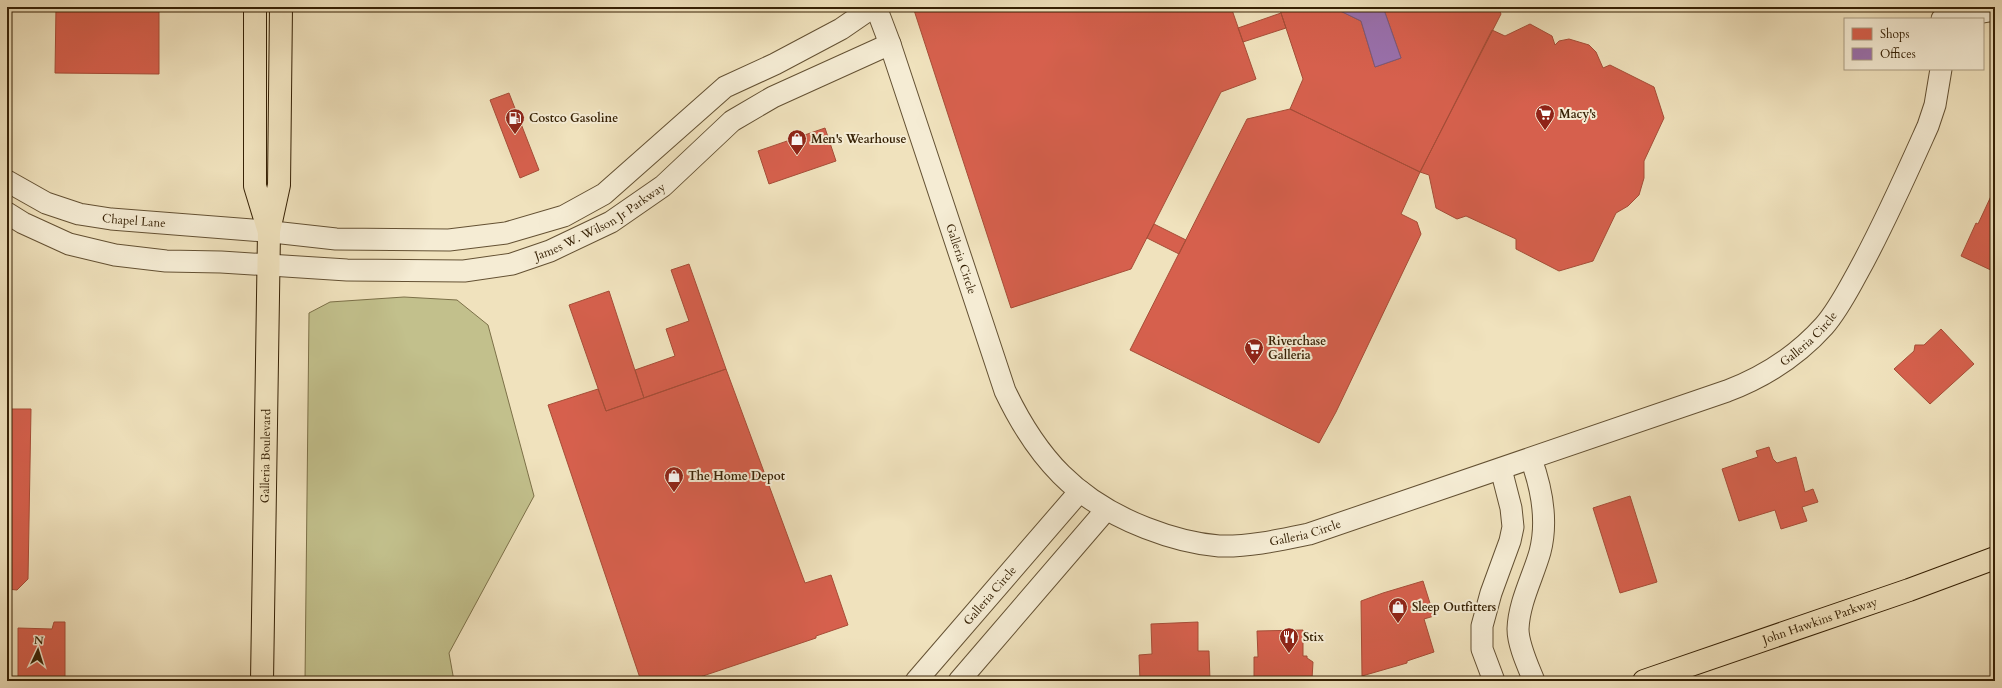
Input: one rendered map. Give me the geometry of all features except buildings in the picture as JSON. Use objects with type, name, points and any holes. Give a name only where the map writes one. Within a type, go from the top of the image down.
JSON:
[{"type":"main road","points":[[255,7],[255,186],[269,232]]},
{"type":"main road","points":[[269,232],[279,185],[281,7]]},
{"type":"main road","name":"Galleria Boulevard","points":[[262,681],[269,232]]},
{"type":"main road","name":"John Hawkins Parkway","points":[[1644,681],[1909,590],[1995,558]]},
{"type":"street","name":"James W. Wilson Jr Parkway","points":[[269,232],[336,239],[449,240],[506,234],[564,216],[604,194],[725,87],[775,64],[841,29],[875,7]]},
{"type":"street","name":"Galleria Circle","points":[[875,7],[890,44],[1006,391],[1017,416],[1042,454],[1069,483],[1106,510],[1121,518],[1168,537],[1220,546],[1260,543],[1309,534],[1531,460],[1750,382],[1796,354],[1825,325],[1843,299],[1869,253],[1928,126],[1935,105],[1941,70]]},
{"type":"street","points":[[1937,7],[1938,18]]},
{"type":"street","points":[[1948,18],[1995,10]]},
{"type":"street","name":"James W. Wilson Jr Parkway","points":[[268,265],[346,270],[464,271],[512,264],[550,251],[612,222],[663,186],[732,121],[773,97],[890,44]]},
{"type":"street","name":"Chapel Lane","points":[[7,181],[46,203],[79,214],[119,220],[269,232]]},
{"type":"street","points":[[7,213],[23,223],[69,244],[115,255],[166,262],[221,262],[268,265]]},
{"type":"street","points":[[1531,460],[1542,500],[1544,526],[1540,553],[1527,585],[1518,629],[1525,661],[1534,681]]},
{"type":"street","points":[[1494,681],[1482,649],[1482,626],[1490,593],[1510,541],[1512,526],[1511,508],[1501,469]]},
{"type":"street","name":"Galleria Circle","points":[[916,681],[1080,491]]},
{"type":"street","points":[[959,681],[1106,510]]},
{"type":"shaded area","points":[[404,297],[457,300],[488,325],[534,496],[449,653],[454,681],[305,681],[309,313],[330,302]]},
{"type":"place","name":"Macy's","points":[[1545,131]]},
{"type":"place","name":"Costco Gasoline","points":[[515,135]]},
{"type":"place","name":"Men's Wearhouse","points":[[797,156]]},
{"type":"place","name":"Riverchase Galleria","points":[[1254,365]]},
{"type":"place","name":"The Home Depot","points":[[674,493]]},
{"type":"place","name":"Sleep Outfitters","points":[[1398,624]]},
{"type":"place","name":"Stix","points":[[1289,654]]}]
